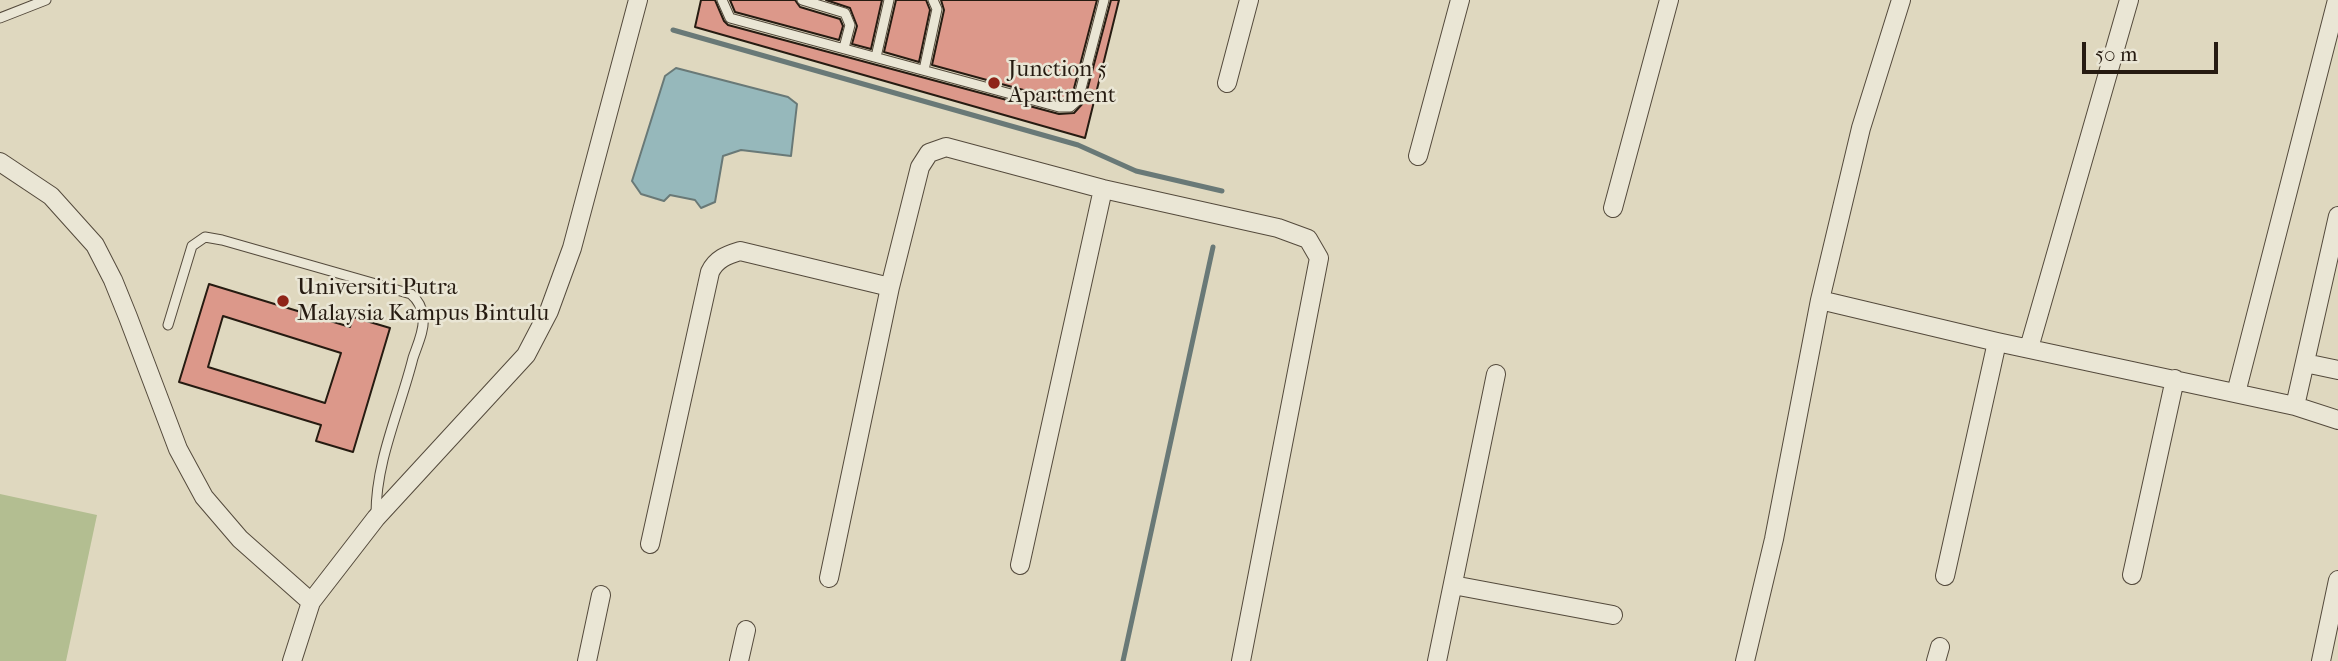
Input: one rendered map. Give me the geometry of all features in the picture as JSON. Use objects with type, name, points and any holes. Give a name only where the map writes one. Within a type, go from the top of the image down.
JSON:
[{"type":"street","points":[[292,661],[311,602],[376,518],[526,355],[549,311],[572,248],[638,0]]},
{"type":"street","points":[[1227,83],[1249,0]]},
{"type":"street","points":[[1418,156],[1460,0]]},
{"type":"street","points":[[1614,208],[1669,0]]},
{"type":"street","points":[[1745,661],[1774,539],[1821,300],[1861,128],[1901,0]]},
{"type":"street","points":[[2029,348],[2129,0]]},
{"type":"street","points":[[2235,393],[2337,0]]},
{"type":"street","points":[[829,578],[890,286],[920,167],[929,153],[946,148],[1103,189],[1278,228],[1308,239],[1319,258],[1241,661]]},
{"type":"street","points":[[0,162],[51,196],[95,244],[113,280],[178,449],[204,497],[240,538],[311,602]]},
{"type":"street","points":[[1020,565],[1103,189]]},
{"type":"street","points":[[2295,406],[2332,271],[2338,216]]},
{"type":"street","points":[[650,544],[710,272],[714,264],[729,254],[740,251],[890,286]]},
{"type":"street","points":[[1821,300],[1997,342],[2295,406],[2338,420]]},
{"type":"street","points":[[1945,576],[1997,342]]},
{"type":"street","points":[[2305,363],[2338,370]]},
{"type":"street","points":[[1437,661],[1496,374]]},
{"type":"street","points":[[2132,575],[2175,379]]},
{"type":"street","points":[[2321,661],[2338,580]]},
{"type":"street","points":[[1453,585],[1613,615]]},
{"type":"street","points":[[587,661],[601,595]]},
{"type":"street","points":[[739,661],[746,630]]},
{"type":"lane","points":[[0,18],[46,0]]},
{"type":"lane","points":[[722,0],[730,18],[1059,107],[1070,107],[1078,100],[1104,0]]},
{"type":"lane","points":[[802,0],[845,13],[850,25],[844,48]]},
{"type":"lane","points":[[876,57],[889,0]]},
{"type":"lane","points":[[924,70],[937,9],[933,0]]},
{"type":"lane","points":[[168,325],[192,246],[205,237],[411,293],[419,302],[424,318],[382,460],[376,489],[376,518]]},
{"type":"green space","points":[[0,494],[97,515],[66,661],[0,661]]},
{"type":"water","points":[[676,68],[788,97],[797,104],[791,156],[741,150],[723,156],[715,202],[701,208],[695,200],[670,195],[664,201],[641,194],[632,181],[665,76]]},
{"type":"building","points":[[701,0],[715,0],[728,25],[1059,114],[1074,113],[1084,102],[1111,0],[1119,0],[1085,138],[695,27]]},
{"type":"building","points":[[730,0],[795,0],[800,7],[840,19],[843,26],[839,40],[735,12]]},
{"type":"building","points":[[826,0],[882,0],[871,49],[852,44],[857,26],[850,8]]},
{"type":"building","points":[[896,0],[926,0],[930,10],[919,62],[884,52]]},
{"type":"building","points":[[941,0],[1097,0],[1072,96],[1067,100],[1060,100],[932,65],[944,10]]},
{"type":"building","points":[[209,284],[350,327],[353,317],[390,328],[353,452],[316,441],[321,425],[179,382]],"holes":[[[223,316],[341,353],[325,403],[208,367]]]},
{"type":"waterway","points":[[673,30],[1078,145],[1136,171],[1222,191]]},
{"type":"waterway","points":[[1123,661],[1213,247]]},
{"type":"place","name":"Junction 5 Apartment","points":[[994,83]]},
{"type":"place","name":"Universiti Putra Malaysia Kampus Bintulu","points":[[283,301]]}]
